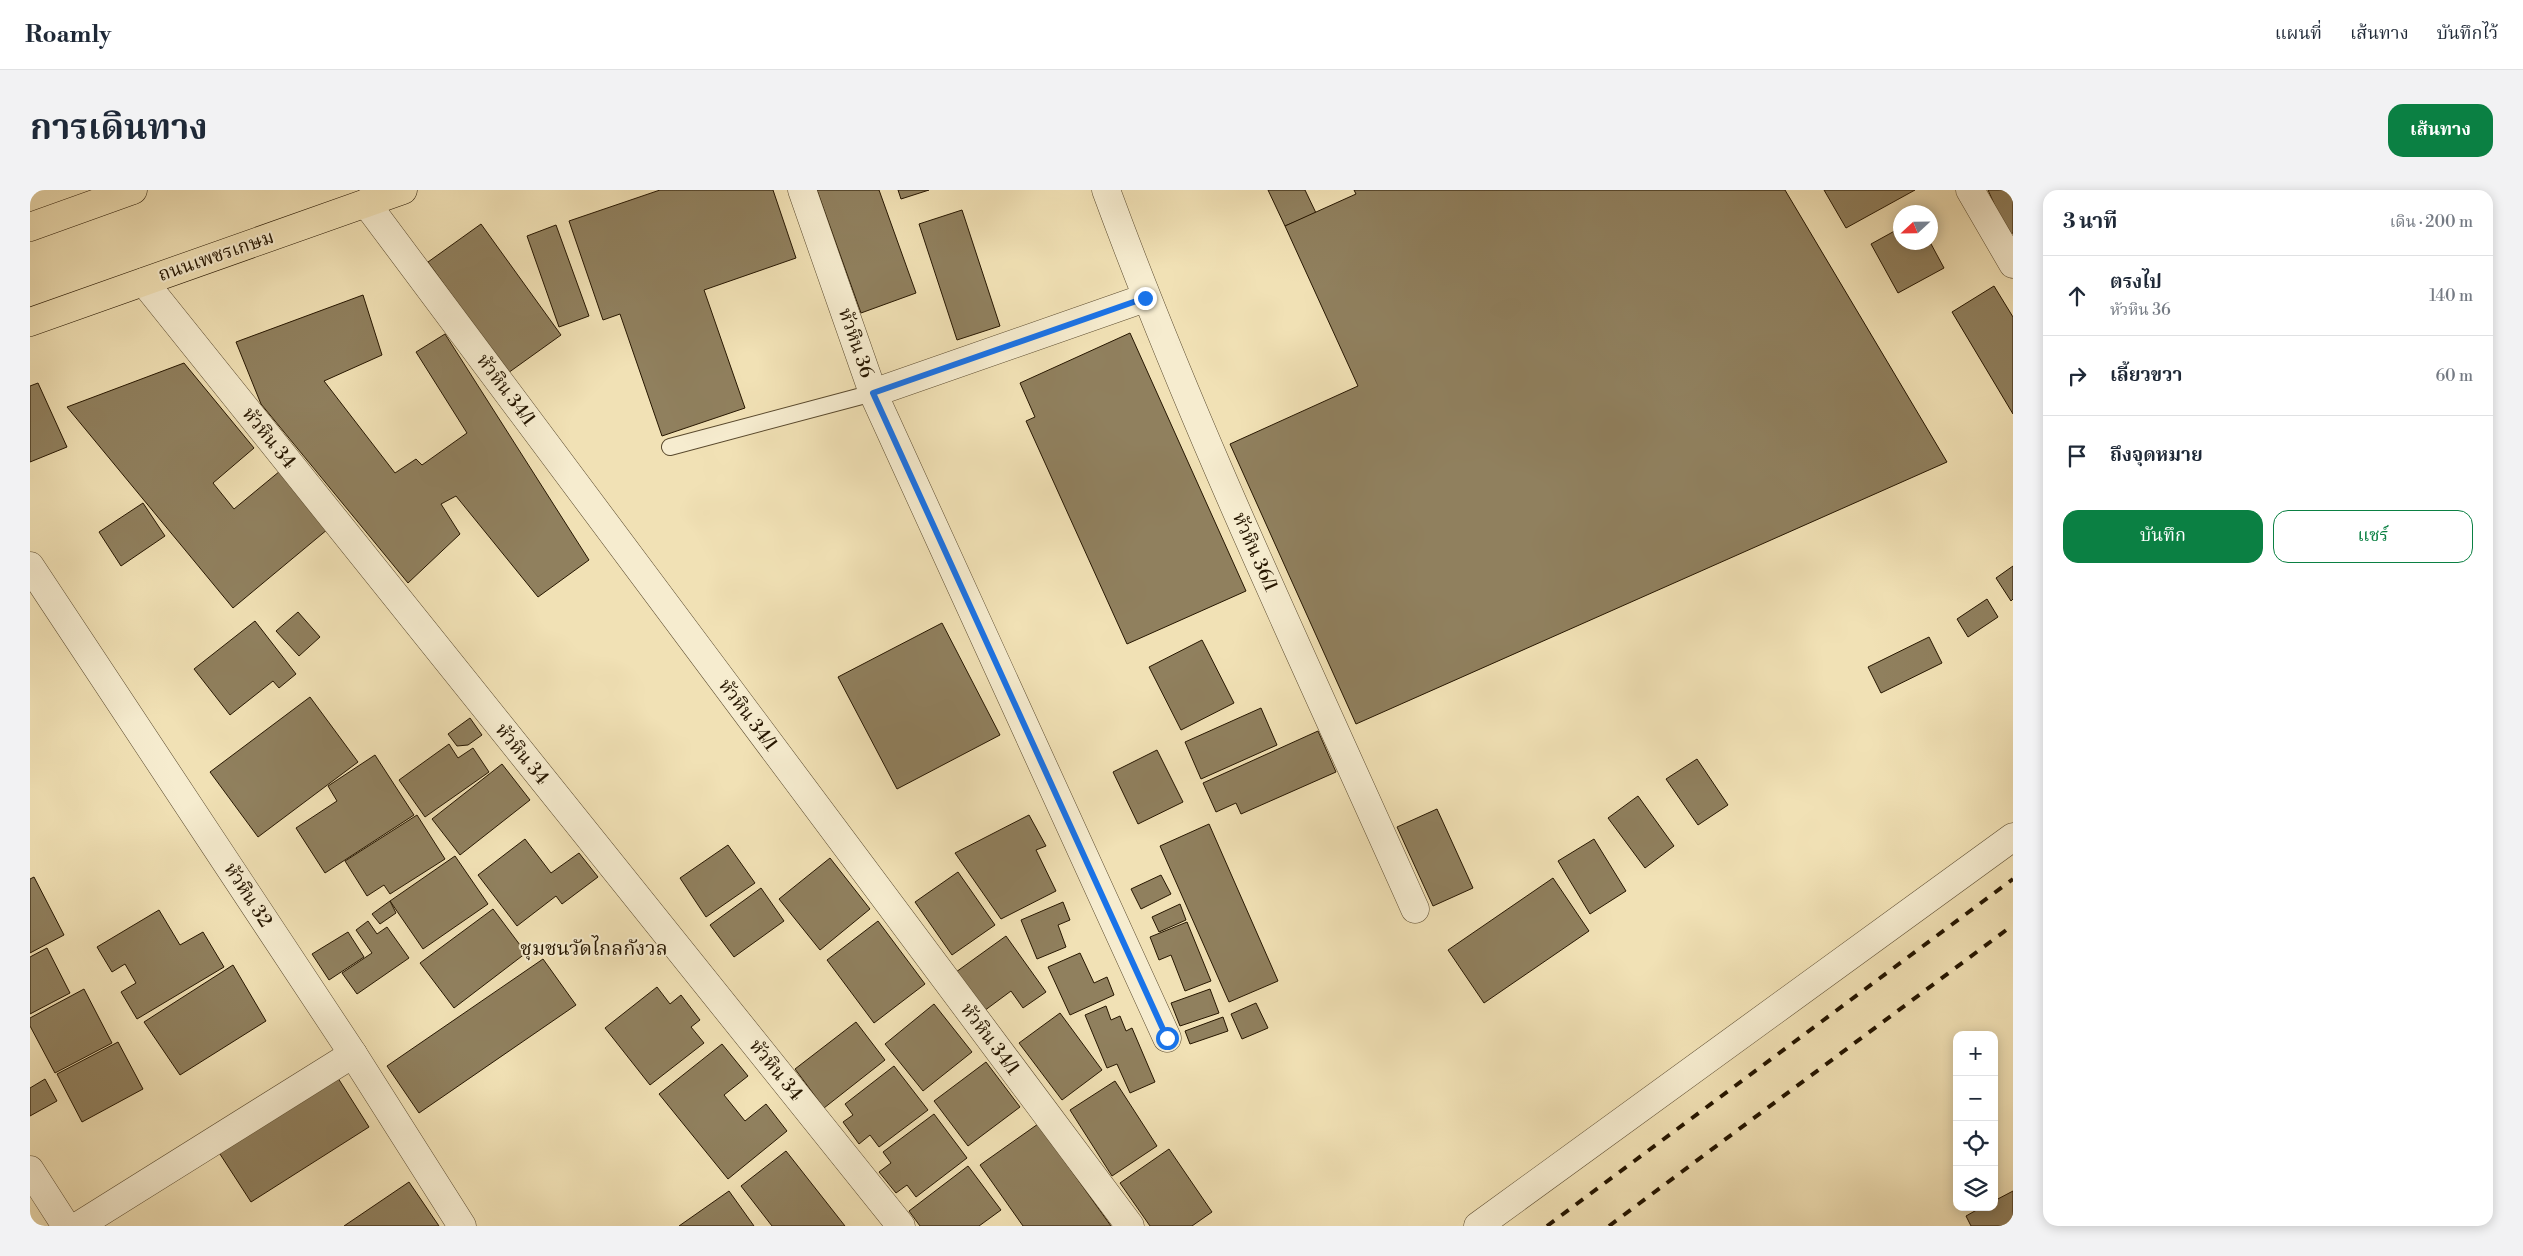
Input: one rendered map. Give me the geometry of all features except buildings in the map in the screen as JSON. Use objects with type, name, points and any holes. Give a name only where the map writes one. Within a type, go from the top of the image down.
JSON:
[{"type":"main road","points":[[30,227],[133,190]]},
{"type":"main road","name":"ถนนเพชรเกษม","points":[[30,322],[403,190]]},
{"type":"street","name":"หัวหิน 36","points":[[802,190],[873,393],[1167,1038]]},
{"type":"street","name":"หัวหิน 36/1","points":[[1106,190],[1145,298],[1206,443],[1415,909]]},
{"type":"street","points":[[1970,190],[2013,264]]},
{"type":"street","name":"หัวหิน 34/1","points":[[366,203],[1130,1226]]},
{"type":"street","name":"หัวหิน 34","points":[[144,282],[901,1226]]},
{"type":"street","points":[[873,393],[1145,298]]},
{"type":"street","name":"หัวหิน 32","points":[[30,566],[353,1054],[462,1226]]},
{"type":"street","points":[[1478,1226],[2013,837]]},
{"type":"street","points":[[78,1226],[353,1054]]},
{"type":"street","points":[[30,1170],[66,1226]]},
{"type":"lane","points":[[670,447],[873,393]]},
{"type":"railway","points":[[1547,1226],[2013,879]]},
{"type":"railway","points":[[1609,1226],[2013,925]]},
{"type":"district","name":"ชุมชนวัดไกลกังวล","points":[[594,949]]},
{"type":"route","points":[[1145,298],[873,393],[1167,1038]]}]
